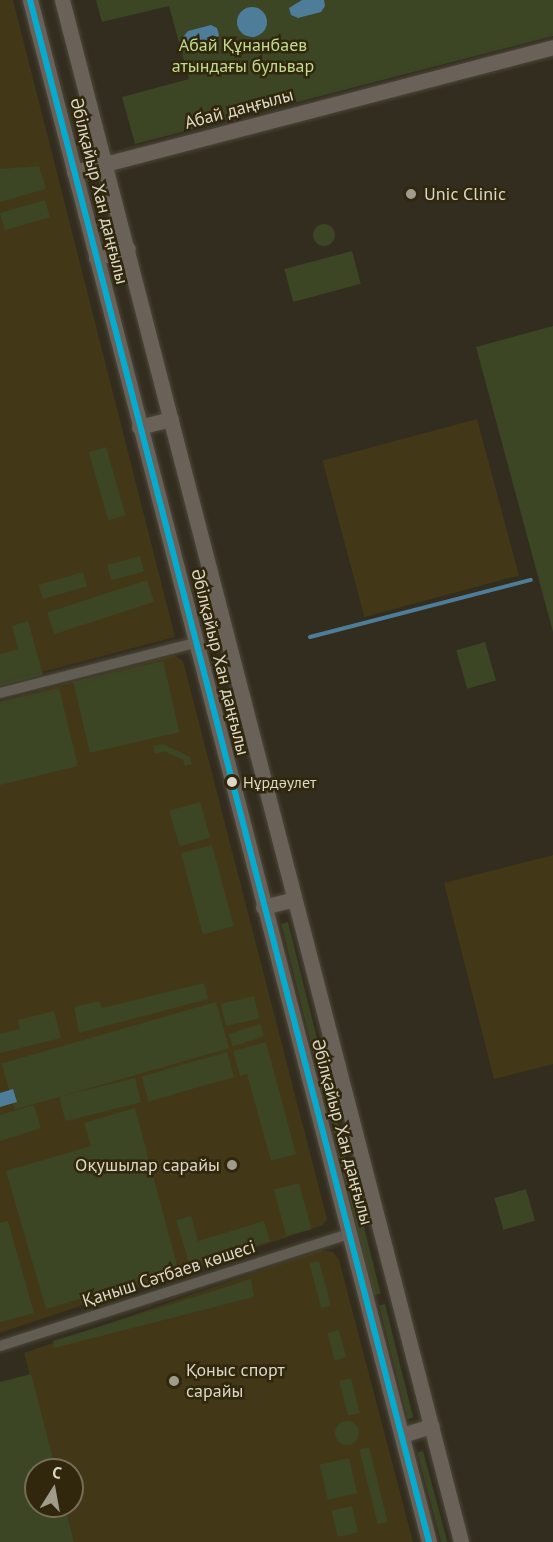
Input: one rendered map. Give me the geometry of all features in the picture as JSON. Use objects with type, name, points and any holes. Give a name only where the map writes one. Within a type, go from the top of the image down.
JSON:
[{"type":"main road","name":"Әбілқайыр Хан даңғылы","points":[[30,0],[429,1542]]},
{"type":"main road","name":"Әбілқайыр Хан даңғылы","points":[[62,0],[461,1542]]},
{"type":"main road","name":"Абай даңғылы","points":[[74,171],[553,47]]},
{"type":"main road","points":[[96,258],[128,249]]},
{"type":"main road","points":[[139,427],[171,419]]},
{"type":"main road","points":[[263,907],[294,898]]},
{"type":"main road","points":[[402,1435],[432,1426]]},
{"type":"street","points":[[0,693],[195,643]]},
{"type":"street","name":"Қаныш Сәтбаев көшесі","points":[[0,1346],[349,1234]]},
{"type":"shaded area","points":[[0,0],[13,0],[175,637],[0,683]]},
{"type":"shaded area","points":[[477,419],[519,575],[364,617],[322,460]]},
{"type":"shaded area","points":[[174,655],[183,661],[327,1219],[323,1225],[0,1333],[0,701]]},
{"type":"shaded area","points":[[553,855],[553,1064],[494,1079],[444,883]]},
{"type":"shaded area","points":[[320,1250],[333,1252],[339,1260],[413,1542],[74,1542],[68,1518],[84,1518],[84,1458],[53,1458],[24,1353]]},
{"type":"green space","name":"Абай Құнанбаев атындағы бульвар","points":[[96,0],[553,0],[553,36],[135,144],[122,97],[189,79],[169,6],[102,22]]},
{"type":"green space","points":[[39,166],[46,189],[0,202],[0,169]]},
{"type":"green space","points":[[45,200],[50,217],[5,230],[0,213]]},
{"type":"green space","points":[[320,224],[328,224],[335,231],[335,239],[328,246],[320,246],[313,239],[313,231]]},
{"type":"green space","points":[[352,251],[361,284],[293,302],[284,269]]},
{"type":"green space","points":[[553,326],[553,632],[476,347]]},
{"type":"green space","points":[[106,447],[126,515],[108,520],[89,452]]},
{"type":"green space","points":[[140,556],[144,571],[111,580],[107,565]]},
{"type":"green space","points":[[83,572],[87,586],[43,599],[39,585]]},
{"type":"green space","points":[[147,580],[154,602],[54,634],[47,612]]},
{"type":"green space","points":[[28,621],[43,675],[0,686],[0,654],[18,649],[12,626]]},
{"type":"green space","points":[[485,642],[496,680],[467,689],[456,650]]},
{"type":"green space","points":[[163,661],[179,732],[90,753],[73,682]]},
{"type":"green space","points":[[59,688],[78,766],[0,785],[0,702]]},
{"type":"green space","points":[[163,744],[190,757],[192,764],[185,766],[183,760],[164,751],[155,754],[153,746]]},
{"type":"green space","points":[[200,802],[210,838],[179,846],[169,811]]},
{"type":"green space","points":[[212,845],[234,926],[203,934],[181,853]]},
{"type":"green space","points":[[288,922],[381,1294],[374,1295],[281,924]]},
{"type":"green space","points":[[204,983],[208,999],[79,1033],[74,1007],[99,1001],[102,1008]]},
{"type":"green space","points":[[254,996],[259,1018],[226,1026],[221,1004]]},
{"type":"green space","points":[[216,1002],[229,1048],[15,1110],[2,1063]]},
{"type":"green space","points":[[54,1011],[61,1038],[0,1053],[0,1034],[20,1029],[18,1020]]},
{"type":"green space","points":[[260,1024],[264,1036],[233,1047],[229,1034]]},
{"type":"green space","points":[[266,1042],[296,1154],[271,1161],[247,1074],[240,1076],[233,1051]]},
{"type":"green space","points":[[227,1052],[234,1077],[149,1102],[141,1077]]},
{"type":"green space","points":[[135,1078],[141,1102],[65,1121],[59,1097]]},
{"type":"green space","points":[[34,1105],[41,1128],[0,1141],[0,1115]]},
{"type":"green space","points":[[135,1108],[178,1269],[46,1309],[6,1171],[91,1146],[84,1123]]},
{"type":"green space","points":[[299,1183],[311,1229],[286,1236],[274,1190]]},
{"type":"green space","points":[[526,1189],[535,1221],[503,1230],[494,1198]]},
{"type":"green space","points":[[191,1216],[198,1241],[264,1221],[270,1241],[190,1265],[176,1220]]},
{"type":"green space","points":[[8,1221],[34,1313],[0,1322],[0,1223]]},
{"type":"green space","points":[[319,1261],[331,1305],[321,1308],[309,1264]]},
{"type":"green space","points":[[251,1279],[254,1297],[54,1348],[53,1341]]},
{"type":"green space","points":[[385,1304],[413,1418],[407,1419],[379,1305]]},
{"type":"green space","points":[[339,1330],[346,1357],[335,1360],[327,1333]]},
{"type":"green space","points":[[31,1374],[53,1458],[24,1458],[24,1518],[68,1518],[74,1542],[0,1542],[0,1382]]},
{"type":"green space","points":[[351,1378],[360,1413],[348,1416],[339,1381]]},
{"type":"green space","points":[[347,1421],[356,1424],[359,1433],[356,1442],[347,1445],[338,1442],[335,1433],[338,1424]]},
{"type":"green space","points":[[369,1447],[388,1522],[378,1524],[359,1449]]},
{"type":"green space","points":[[423,1451],[447,1542],[441,1542],[417,1453]]},
{"type":"green space","points":[[349,1458],[357,1493],[328,1500],[320,1465]]},
{"type":"green space","points":[[352,1506],[358,1532],[338,1537],[332,1511]]},
{"type":"water","points":[[302,0],[324,0],[325,6],[321,12],[298,18],[291,15],[289,8]]},
{"type":"water","points":[[252,7],[263,11],[267,22],[263,33],[252,37],[241,33],[237,22],[241,11]]},
{"type":"water","points":[[211,25],[217,28],[219,35],[215,41],[192,47],[185,44],[183,37],[188,31]]},
{"type":"water","points":[[13,1089],[17,1102],[0,1107],[0,1093]]},
{"type":"waterway","points":[[310,637],[531,580]]},
{"type":"transit line","points":[[30,0],[429,1542]]},
{"type":"place","name":"Unic Clinic","points":[[411,194]]},
{"type":"place","name":"Нұрдәулет","points":[[232,782]]},
{"type":"place","name":"Оқушылар сарайы","points":[[232,1165]]},
{"type":"place","name":"Қоныс спорт сарайы","points":[[174,1381]]}]
